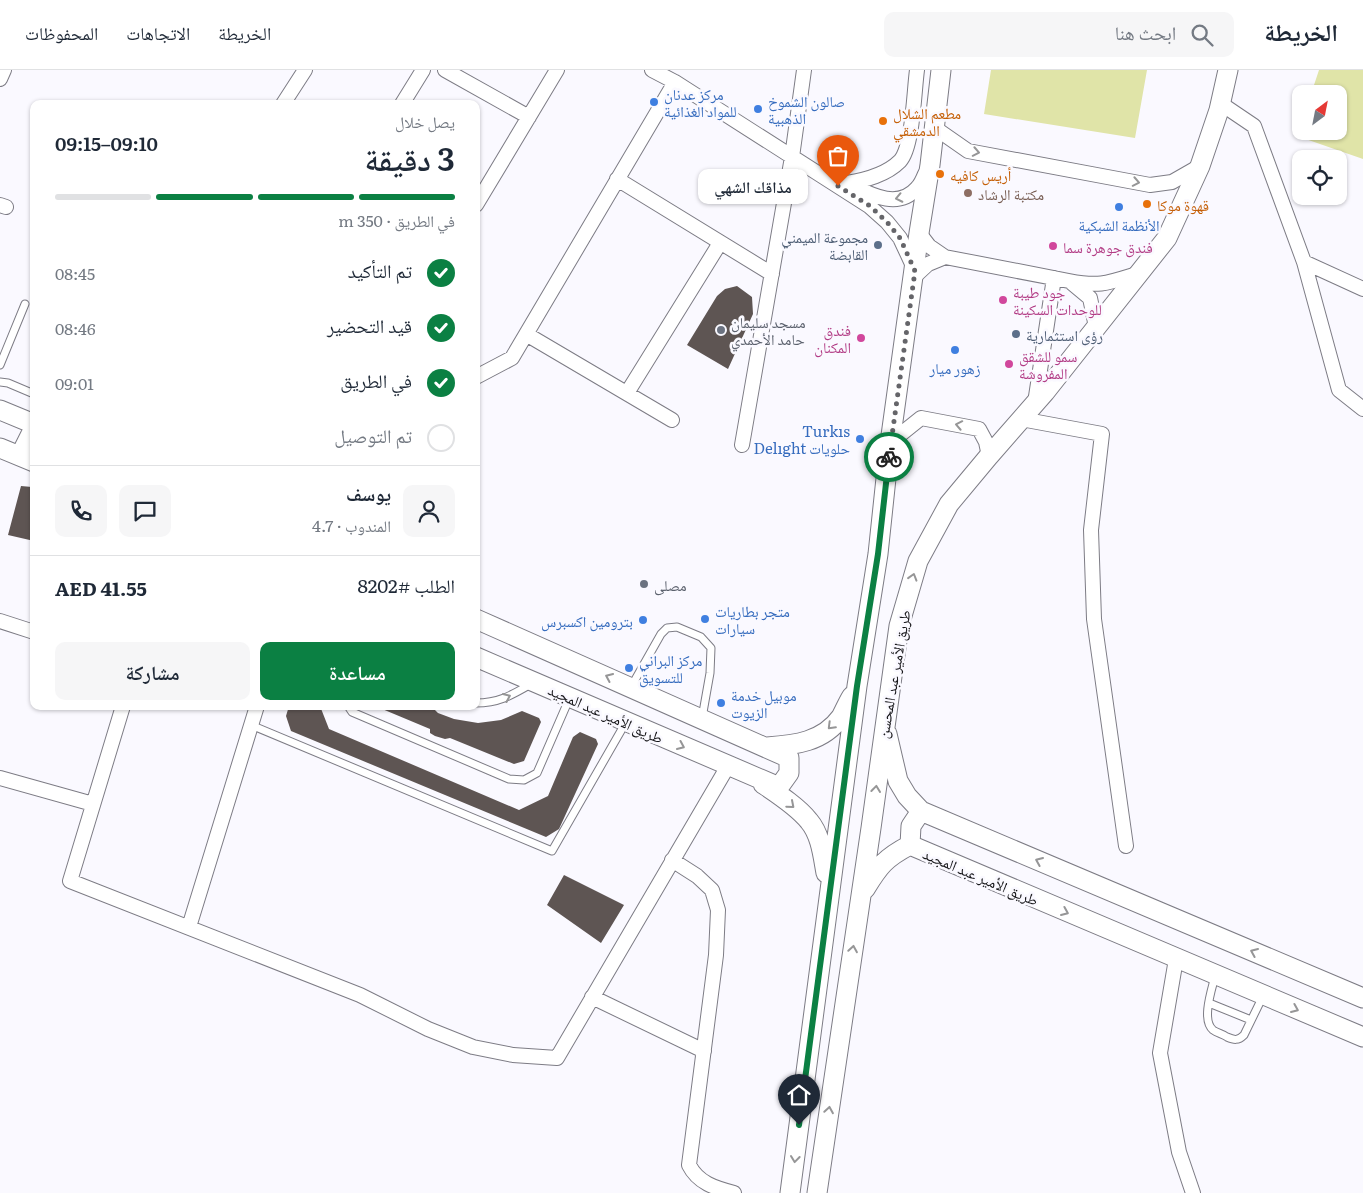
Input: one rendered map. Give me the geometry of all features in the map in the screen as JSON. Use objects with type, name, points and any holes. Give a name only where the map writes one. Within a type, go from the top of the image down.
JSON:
[{"type":"main road","name":"طريق الأمير عبد المحسن","points":[[790,1193],[857,686],[878,554],[889,450],[930,165],[941,70]]},
{"type":"main road","name":"طريق الأمير عبد المحسن","points":[[820,1190],[899,626],[918,561],[949,504],[1035,403],[1167,238],[1200,166],[1220,103],[1228,70]]},
{"type":"main road","points":[[0,410],[30,424]]},
{"type":"main road","points":[[0,448],[27,459],[30,445]]},
{"type":"main road","name":"طريق الأمير عبد المجيد","points":[[480,621],[789,758],[789,773],[778,787],[480,659]]},
{"type":"main road","points":[[765,747],[809,741],[827,731],[841,717],[857,686]]},
{"type":"main road","points":[[885,722],[898,781],[907,796],[921,811],[1363,998]]},
{"type":"main road","points":[[752,776],[782,797],[810,822],[821,846],[829,891]]},
{"type":"main road","name":"طريق الأمير عبد المجيد","points":[[921,811],[911,826],[910,845],[1215,976],[1363,1037]]},
{"type":"main road","points":[[862,894],[880,865],[896,852],[910,845]]},
{"type":"street","points":[[0,79],[4,70]]},
{"type":"street","points":[[286,100],[305,70]]},
{"type":"street","points":[[404,100],[423,70]]},
{"type":"street","points":[[445,70],[529,117]]},
{"type":"street","points":[[480,198],[557,70]]},
{"type":"street","points":[[652,70],[675,82],[870,206],[900,238],[915,274],[928,264],[945,257]]},
{"type":"street","points":[[742,445],[792,157],[804,70]]},
{"type":"street","points":[[847,183],[866,180],[884,173],[901,160],[909,142],[917,70]]},
{"type":"street","points":[[480,375],[512,358],[675,82]]},
{"type":"street","points":[[1220,103],[1254,126],[1304,262],[1339,390],[1363,408]]},
{"type":"street","points":[[935,128],[968,151],[1150,185],[1172,182],[1200,166]]},
{"type":"street","points":[[792,157],[870,194],[890,200],[905,198],[918,188],[930,165]]},
{"type":"street","points":[[617,180],[772,274]]},
{"type":"street","points":[[919,233],[929,246],[945,257],[1069,281],[1104,284],[1137,274]]},
{"type":"street","points":[[627,393],[720,243]]},
{"type":"street","points":[[1304,262],[1363,290]]},
{"type":"street","points":[[1035,403],[1054,278]]},
{"type":"street","points":[[1069,281],[1090,298],[1096,327]]},
{"type":"street","points":[[526,334],[672,420]]},
{"type":"street","points":[[889,450],[901,434],[921,418],[979,429],[986,442],[989,456]]},
{"type":"street","points":[[1021,419],[1102,434],[1091,530],[1094,619],[1126,846]]},
{"type":"street","points":[[0,621],[30,631]]},
{"type":"street","points":[[122,710],[70,881],[360,995],[428,1029],[473,1047],[513,1055],[557,1058],[728,766]]},
{"type":"street","points":[[189,927],[256,710]]},
{"type":"street","points":[[0,778],[93,804]]},
{"type":"street","points":[[672,860],[697,876],[712,890],[718,910],[716,955],[689,1165],[702,1181],[714,1188],[734,1193]]},
{"type":"street","points":[[1176,959],[1160,1053],[1179,1152],[1193,1193]]},
{"type":"street","points":[[592,997],[704,1051]]},
{"type":"lane","points":[[0,365],[25,304]]},
{"type":"lane","points":[[0,382],[8,383],[30,392]]},
{"type":"lane","points":[[631,687],[661,634],[667,628],[677,627],[701,637],[711,648],[702,718]]},
{"type":"lane","points":[[480,704],[506,699],[535,682]]},
{"type":"lane","points":[[351,710],[510,779],[524,780],[536,773],[570,697]]},
{"type":"lane","points":[[251,725],[552,850],[626,722]]},
{"type":"lane","points":[[1215,976],[1207,1018],[1213,1030],[1234,1040],[1242,1038],[1263,996]]},
{"type":"lane","points":[[1209,1003],[1251,1020]]},
{"type":"green space","points":[[991,70],[1147,70],[1135,138],[984,114]]},
{"type":"green space","points":[[1319,70],[1363,70],[1363,159],[1347,153],[1347,150],[1337,150],[1308,140],[1348,140],[1348,85],[1314,85]]},
{"type":"building","name":"مسجد سليمان حامد الأحمدي","points":[[737,286],[752,297],[753,314],[728,369],[687,345],[717,296],[725,289]]},
{"type":"building","points":[[21,486],[30,487],[30,540],[8,535]]},
{"type":"building","points":[[288,710],[322,710],[329,729],[519,810],[548,796],[573,737],[580,732],[596,739],[598,744],[559,829],[546,837],[291,731],[286,716]]},
{"type":"building","points":[[385,710],[435,710],[454,719],[478,723],[501,720],[522,711],[539,718],[541,722],[524,761],[514,764],[450,738],[445,739],[435,736],[430,733],[430,729]]},
{"type":"building","points":[[564,875],[624,905],[601,943],[547,905]]},
{"type":"way so far","points":[[838,186],[870,206],[887,222],[900,238],[915,271],[889,457]]},
{"type":"place","name":"مركز عدنان للمواد الغذائية","points":[[654,102]]},
{"type":"place","name":"صالون الشموخ الذهبية","points":[[758,109]]},
{"type":"place","name":"مطعم الشلال الدمشقي","points":[[883,121]]},
{"type":"place","name":"أريس كافيه","points":[[940,174]]},
{"type":"place","name":"مذاقك الشهي","points":[[838,186]]},
{"type":"place","name":"مكتبة الرشاد","points":[[968,193]]},
{"type":"place","name":"قهوة موكا","points":[[1147,204]]},
{"type":"place","name":"الأنظمة الشبكية","points":[[1119,207]]},
{"type":"place","name":"مجموعة الميمني القابضة","points":[[878,245]]},
{"type":"place","name":"فندق جوهرة سما","points":[[1053,246]]},
{"type":"place","name":"جود طيبة للوحدات السكينة","points":[[1003,300]]},
{"type":"place","name":"مسجد سليمان حامد الأحمدي","points":[[721,330]]},
{"type":"place","name":"رؤى استثمارية","points":[[1016,334]]},
{"type":"place","name":"فندق المكنان","points":[[861,338]]},
{"type":"place","name":"زهور ميار","points":[[955,350]]},
{"type":"place","name":"سمو للشقق المفروشة","points":[[1009,364]]},
{"type":"place","name":"Turkıs Delıght حلويات","points":[[860,439]]},
{"type":"place","name":"مصلى","points":[[644,584]]},
{"type":"place","name":"متجر بطاريات سيارات","points":[[705,619]]},
{"type":"place","name":"بترومين اكسبرس","points":[[643,620]]},
{"type":"place","name":"مركز البراني للتسويق","points":[[629,668]]},
{"type":"place","name":"موبيل خدمة الزيوت","points":[[721,703]]},
{"type":"route","points":[[799,1125],[857,686],[878,554],[889,457]]}]
